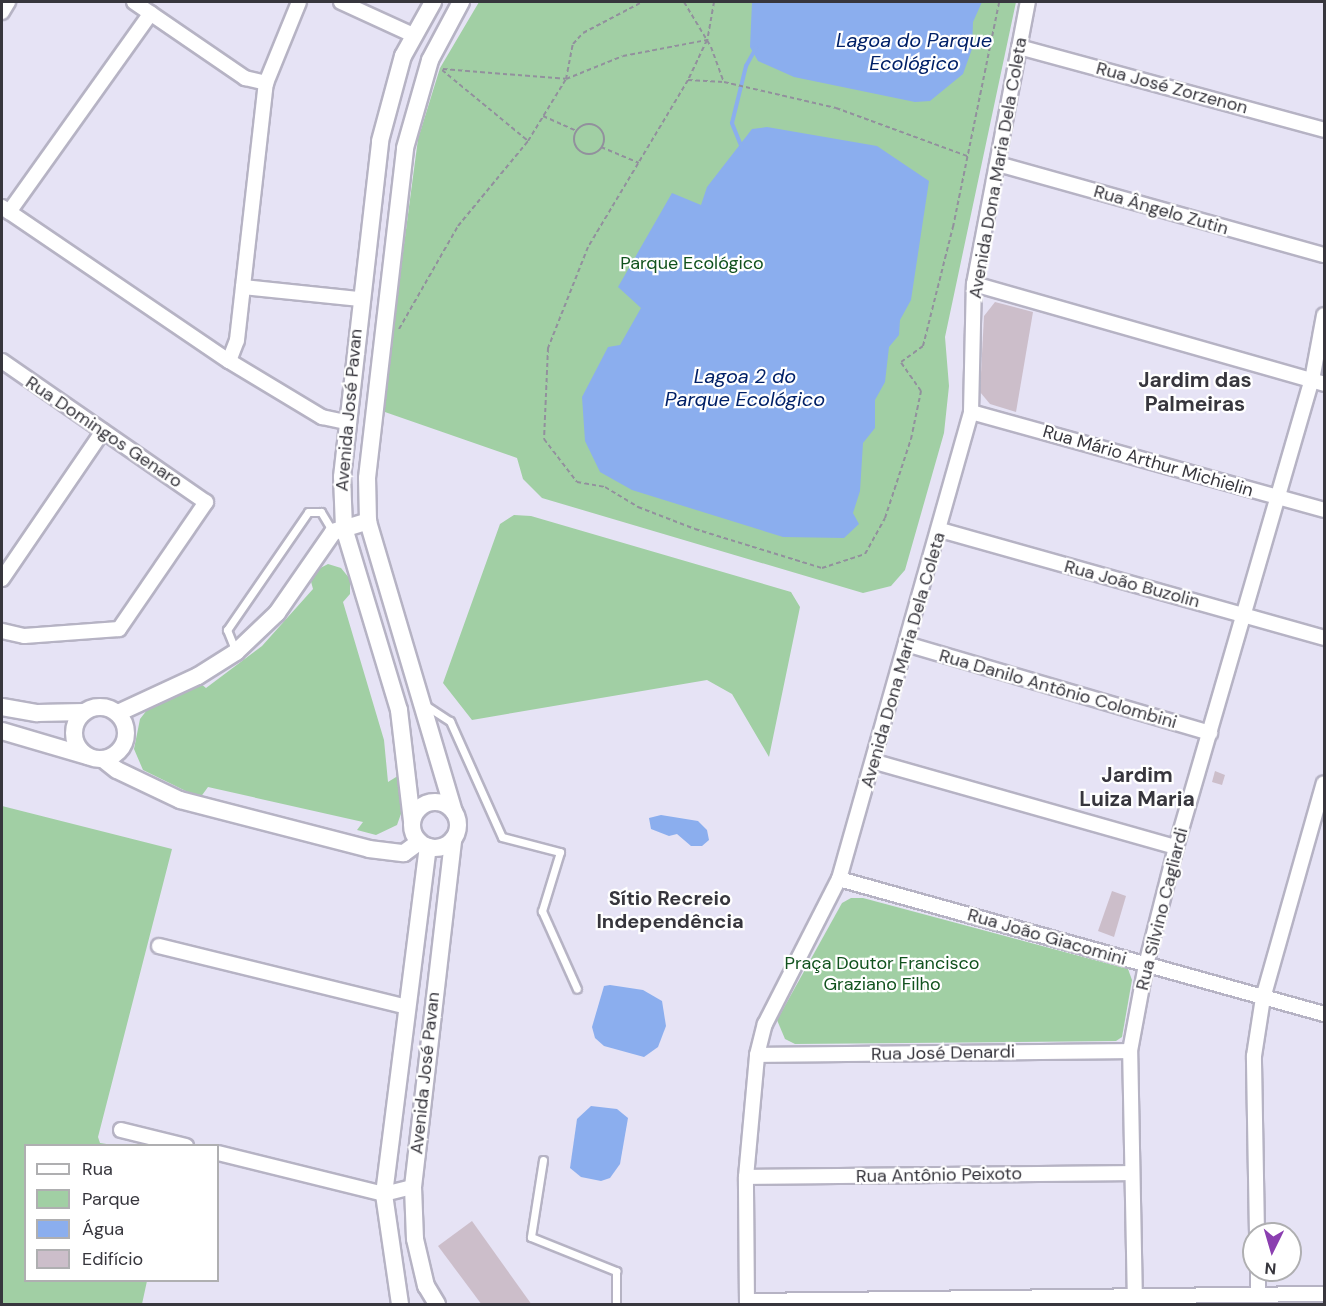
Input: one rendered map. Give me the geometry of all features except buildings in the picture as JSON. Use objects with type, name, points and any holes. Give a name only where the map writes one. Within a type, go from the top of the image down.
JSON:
[{"type":"street","points":[[2,12],[8,2]]},
{"type":"street","points":[[135,2],[244,78],[266,83]]},
{"type":"street","points":[[229,361],[237,340],[266,83],[299,2]]},
{"type":"street","points":[[341,2],[413,35]]},
{"type":"street","name":"Avenida José Pavan","points":[[412,821],[399,710],[338,530],[345,422],[380,141],[390,98],[413,35],[433,2]]},
{"type":"street","name":"Avenida José Pavan","points":[[454,812],[368,521],[370,442],[405,148],[430,60],[461,2]]},
{"type":"street","name":"Avenida Dona Maria Dela Coleta","points":[[747,1303],[746,1177],[757,1055],[765,1024],[839,879],[940,530],[971,412],[974,284],[1028,2]]},
{"type":"street","points":[[151,13],[5,210],[229,361],[322,417],[345,422]]},
{"type":"street","name":"Rua José Zorzenon","points":[[1019,47],[1324,130]]},
{"type":"street","name":"Rua Ângelo Zutin","points":[[998,164],[1324,255]]},
{"type":"street","points":[[974,284],[1318,382]]},
{"type":"street","points":[[243,287],[360,299]]},
{"type":"street","name":"Rua Silvino Cagliardi","points":[[1135,1300],[1130,1051],[1146,965],[1176,847],[1279,497],[1318,382],[1324,315]]},
{"type":"street","name":"Rua Domingos Genaro","points":[[2,361],[206,502],[119,628],[24,636],[2,631]]},
{"type":"street","name":"Rua Mário Arthur Michielin","points":[[971,412],[1324,510]]},
{"type":"street","points":[[2,579],[103,431]]},
{"type":"street","points":[[2,707],[37,713],[84,712],[101,707],[118,713],[198,676],[236,652],[277,613],[338,530],[368,521]]},
{"type":"street","name":"Rua João Buzolin","points":[[940,530],[1324,638]]},
{"type":"street","name":"Rua Danilo Antônio Colombini","points":[[906,644],[1210,733]]},
{"type":"street","points":[[84,712],[74,735],[95,758]]},
{"type":"street","points":[[95,758],[119,752],[127,737],[118,713]]},
{"type":"street","points":[[2,730],[95,758],[180,800],[369,849],[404,853],[424,844],[441,846],[453,839],[458,826],[454,812],[442,802],[426,803],[412,821],[424,844]]},
{"type":"street","points":[[874,762],[1176,847]]},
{"type":"street","points":[[1257,1222],[1254,1056],[1263,998],[1324,783]]},
{"type":"street","name":"Avenida José Pavan","points":[[437,1305],[426,1286],[415,1239],[413,1187],[453,839]]},
{"type":"street","name":"Avenida José Pavan","points":[[400,1305],[384,1194],[408,1007],[424,844]]},
{"type":"street","name":"Rua João Giacomini","points":[[839,879],[1324,1014]]},
{"type":"street","points":[[159,946],[408,1007]]},
{"type":"street","name":"Rua José Denardi","points":[[757,1055],[1130,1051]]},
{"type":"street","points":[[121,1130],[178,1144]]},
{"type":"street","points":[[219,1153],[384,1194],[413,1187]]},
{"type":"street","name":"Rua Antônio Peixoto","points":[[746,1177],[1132,1173]]},
{"type":"street","points":[[1258,1282],[1258,1293]]},
{"type":"street","points":[[747,1303],[1135,1300],[1258,1293],[1324,1294]]},
{"type":"lane","points":[[236,652],[227,630],[308,512],[321,512],[338,530]]},
{"type":"lane","points":[[423,703],[450,721],[502,837],[560,852],[542,911],[577,989]]},
{"type":"lane","points":[[543,1160],[531,1237],[616,1271],[616,1305]]},
{"type":"path","points":[[392,339],[413,310],[458,226],[528,141],[566,79],[573,44],[583,33],[642,2]]},
{"type":"path","points":[[684,2],[707,40],[724,82]]},
{"type":"path","points":[[714,2],[707,40],[688,80],[588,247],[548,348],[544,439],[577,482],[605,488],[638,507],[695,529],[822,568],[865,554],[885,518],[911,439],[921,391],[900,362],[923,345],[967,156],[999,2]]},
{"type":"path","points":[[528,141],[440,68],[566,79],[623,56],[707,40]]},
{"type":"path","points":[[688,80],[724,82],[751,87],[846,111],[967,156]]},
{"type":"path","points":[[543,116],[576,132]]},
{"type":"path","points":[[584,125],[594,126],[602,132],[601,147],[593,153],[583,153],[574,141],[576,132],[584,125]]},
{"type":"path","points":[[601,147],[639,163]]},
{"type":"green space","name":"Parque Ecológico","points":[[479,2],[1016,2],[945,337],[949,386],[944,433],[905,570],[891,586],[863,593],[542,498],[523,479],[517,458],[382,411],[418,139],[440,68]]},
{"type":"green space","points":[[514,515],[531,516],[791,592],[800,607],[769,757],[732,694],[707,680],[472,720],[443,683],[500,524]]},
{"type":"green space","points":[[328,564],[341,568],[350,579],[350,594],[343,602],[384,740],[388,782],[401,774],[402,811],[397,825],[376,835],[357,830],[363,822],[208,787],[200,798],[143,770],[134,749],[140,719],[147,710],[200,683],[206,688],[262,646],[313,589],[309,574]]},
{"type":"green space","points":[[2,806],[172,849],[98,1137],[100,1143],[106,1144],[24,1144],[24,1282],[147,1282],[142,1304],[2,1304]]},
{"type":"green space","name":"Praça Doutor Francisco Graziano Filho","points":[[851,898],[863,898],[1128,969],[1132,980],[1122,1037],[1116,1041],[795,1044],[785,1039],[777,1020],[842,903]]},
{"type":"water","name":"Lagoa do Parque Ecológico","points":[[752,2],[982,2],[973,22],[972,49],[963,74],[930,101],[915,102],[794,77],[758,61],[750,47]]},
{"type":"water","name":"Lagoa 2 do Parque Ecológico","points":[[767,127],[877,146],[929,181],[911,300],[900,320],[899,335],[889,347],[885,382],[875,400],[875,428],[863,443],[860,491],[853,513],[859,524],[844,538],[783,537],[632,490],[600,472],[585,441],[582,397],[608,347],[620,345],[641,308],[618,287],[672,193],[701,205],[707,187],[752,129]]},
{"type":"water","points":[[661,815],[698,821],[707,830],[709,840],[702,846],[691,846],[677,834],[669,836],[651,829],[649,818]]},
{"type":"water","points":[[604,986],[643,990],[662,1001],[666,1026],[658,1047],[644,1057],[604,1046],[595,1038],[592,1027]]},
{"type":"water","points":[[591,1106],[617,1109],[628,1118],[620,1164],[610,1178],[601,1181],[581,1177],[570,1168],[577,1119]]},
{"type":"waterway","points":[[742,148],[732,123],[746,66],[756,48]]},
{"type":"district","name":"Jardim das Palmeiras","points":[[1195,392]]},
{"type":"district","name":"Jardim Luiza Maria","points":[[1137,787]]},
{"type":"district","name":"Sítio Recreio Independência","points":[[670,910]]}]
